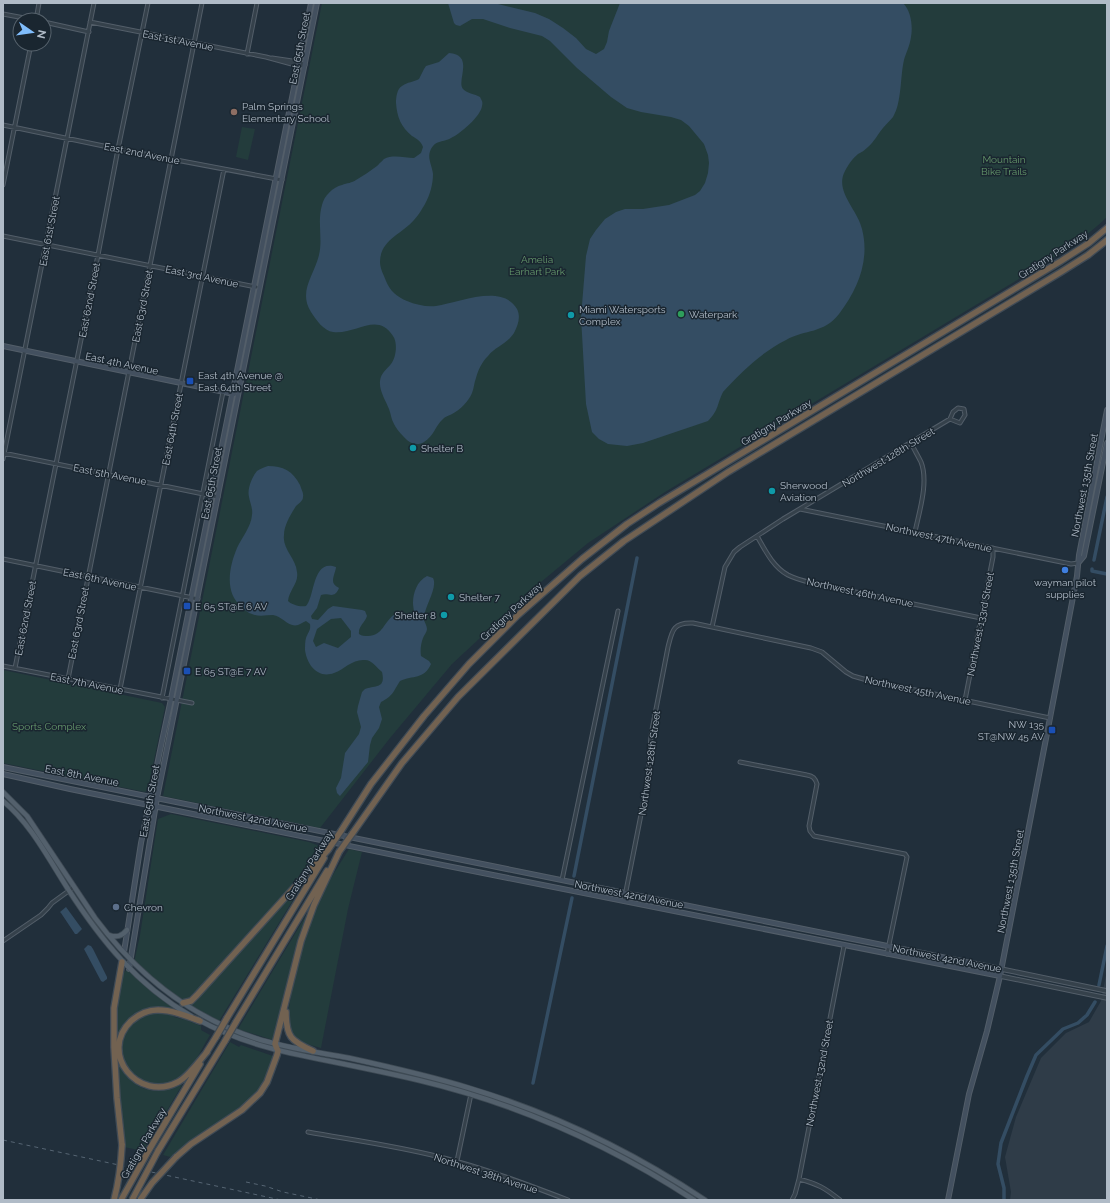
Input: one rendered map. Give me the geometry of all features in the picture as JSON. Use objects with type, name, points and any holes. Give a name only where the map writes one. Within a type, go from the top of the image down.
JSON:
[{"type":"highway","name":"Gratigny Parkway","points":[[121,1200],[227,1018],[328,850],[376,778],[424,716],[469,664],[517,616],[582,559],[627,524],[659,503],[1061,261],[1089,243],[1107,228]]},
{"type":"highway","name":"Gratigny Parkway","points":[[132,1200],[158,1151],[322,878],[402,763],[458,697],[580,576],[624,542],[728,472],[1061,272],[1088,255],[1107,240]]},
{"type":"highway","points":[[183,1003],[191,1001],[197,995],[328,850]]},
{"type":"highway","points":[[140,1200],[152,1183],[176,1157],[191,1144],[242,1110],[254,1100],[267,1082],[278,1051],[276,1044],[301,941],[314,905],[339,852]]},
{"type":"highway","points":[[114,1200],[121,1164],[122,1145],[116,1090],[114,1008],[122,962]]},
{"type":"highway","points":[[286,1003],[286,1023],[290,1036],[295,1042],[314,1051]]},
{"type":"highway","points":[[200,1021],[173,1012],[160,1010],[150,1011],[138,1016],[129,1023],[119,1042],[119,1053],[125,1070],[130,1076],[139,1083],[150,1087],[159,1088],[170,1086],[180,1081],[207,1052]]},
{"type":"main road","name":"East 65th Street","points":[[122,962],[150,797],[172,699],[311,3]]},
{"type":"main road","name":"East 65th Street","points":[[129,969],[157,798],[318,3]]},
{"type":"main road","name":"East 4th Avenue","points":[[3,346],[238,395]]},
{"type":"main road","name":"Northwest 135th Street","points":[[948,1200],[969,1094],[987,1031],[1000,976],[1050,718],[1107,410]]},
{"type":"main road","name":"Northwest 135th Street","points":[[1079,563],[1084,556],[1107,443]]},
{"type":"main road","name":"East 8th Avenue","points":[[3,767],[157,798]]},
{"type":"main road","name":"East 8th Avenue","points":[[3,774],[149,805]]},
{"type":"main road","points":[[70,789],[72,781]]},
{"type":"main road","points":[[3,792],[27,816],[107,934],[131,961],[154,983],[198,1012],[238,1032],[276,1044],[393,1068],[472,1088],[541,1114],[605,1142],[660,1172],[705,1200]]},
{"type":"main road","name":"Northwest 42nd Avenue","points":[[157,798],[1001,969]]},
{"type":"main road","points":[[3,801],[28,827],[97,931],[122,962],[162,997],[179,1009],[200,1021],[235,1037],[278,1051],[420,1080],[511,1109],[548,1123],[596,1145],[642,1169],[694,1200]]},
{"type":"main road","name":"Northwest 42nd Avenue","points":[[149,805],[844,946],[1000,976]]},
{"type":"main road","points":[[407,857],[408,849]]},
{"type":"main road","points":[[489,874],[491,865]]},
{"type":"main road","points":[[664,909],[666,901]]},
{"type":"main road","points":[[703,917],[704,909]]},
{"type":"main road","points":[[107,934],[119,936],[124,934],[127,930]]},
{"type":"main road","points":[[844,946],[846,937]]},
{"type":"street","name":"East 61st Street","points":[[3,459],[94,3]]},
{"type":"street","name":"East 62nd Street","points":[[15,668],[148,3]]},
{"type":"street","name":"East 63rd Street","points":[[68,679],[202,3]]},
{"type":"street","points":[[247,54],[257,3]]},
{"type":"street","name":"East 1st Avenue","points":[[90,22],[305,65]]},
{"type":"street","points":[[52,24],[89,32]]},
{"type":"street","points":[[3,185],[29,52]]},
{"type":"street","name":"East 2nd Avenue","points":[[3,125],[224,170],[282,180]]},
{"type":"street","name":"East 64th Street","points":[[120,689],[224,170]]},
{"type":"street","name":"East 3rd Avenue","points":[[3,236],[260,288]]},
{"type":"street","points":[[162,698],[223,392]]},
{"type":"street","points":[[958,408],[964,409],[965,415],[960,423],[950,419],[953,412],[958,408]]},
{"type":"street","name":"Northwest 128th Street","points":[[712,627],[725,567],[734,552],[800,509],[950,419]]},
{"type":"street","points":[[911,443],[921,462],[924,473],[924,488],[915,532]]},
{"type":"street","name":"East 5th Avenue","points":[[4,453],[161,484],[218,497]]},
{"type":"street","name":"Northwest 47th Avenue","points":[[800,509],[1071,564],[1079,563]]},
{"type":"street","name":"Northwest 46th Avenue","points":[[757,536],[771,559],[781,570],[796,578],[812,583],[981,618]]},
{"type":"street","name":"Northwest 133rd Street","points":[[965,700],[993,557],[993,548]]},
{"type":"street","name":"East 6th Avenue","points":[[3,559],[198,599]]},
{"type":"street","points":[[562,880],[618,611]]},
{"type":"street","name":"Northwest 45th Avenue","points":[[676,626],[689,623],[811,648],[822,652],[853,676],[1050,718]]},
{"type":"street","name":"Northwest 128th Street","points":[[624,901],[648,779],[651,735],[670,637],[676,626]]},
{"type":"street","name":"East 7th Avenue","points":[[3,666],[192,703]]},
{"type":"street","points":[[740,762],[812,776],[818,784],[809,826],[810,831],[814,836],[905,854],[907,857],[887,954]]},
{"type":"street","points":[[3,941],[41,915],[52,903],[74,887]]},
{"type":"street","name":"Northwest 132nd Street","points":[[792,1200],[795,1194],[844,946]]},
{"type":"street","name":"Northwest 42nd Avenue","points":[[1001,969],[1106,991]]},
{"type":"street","name":"Northwest 42nd Avenue","points":[[1000,976],[1105,998]]},
{"type":"street","points":[[1105,998],[1106,991]]},
{"type":"street","points":[[457,1161],[472,1088]]},
{"type":"street","name":"Northwest 38th Avenue","points":[[308,1132],[390,1145],[457,1161],[568,1200]]},
{"type":"street","points":[[798,1179],[816,1184],[828,1190],[840,1200]]},
{"type":"shaded area","points":[[1107,970],[1107,1200],[1010,1200],[1011,1192],[1005,1157],[1016,1117],[1041,1058],[1066,1033],[1089,1022],[1101,1001]]},
{"type":"green space","name":"Amelia Earhart Park","points":[[322,3],[1107,3],[1107,217],[1086,235],[1050,260],[665,492],[588,543],[535,587],[452,664],[390,738],[320,828],[163,796]]},
{"type":"green space","points":[[242,127],[255,129],[248,160],[236,157]]},
{"type":"green space","name":"Sports Complex","points":[[3,670],[162,703],[165,707],[148,789],[145,792],[3,763]]},
{"type":"green space","points":[[171,814],[309,842],[322,847],[290,889],[195,995],[186,1001],[164,988],[135,962],[158,819]]},
{"type":"green space","points":[[349,849],[362,852],[348,909],[321,1048],[295,1039],[292,1035],[287,1020],[292,989],[308,927],[329,881]]},
{"type":"green space","points":[[307,877],[219,1021],[190,1005],[198,997]]},
{"type":"green space","points":[[311,907],[273,1040],[238,1029]]},
{"type":"green space","points":[[127,970],[156,994],[180,1011],[136,1015],[122,1028],[116,1040],[119,991],[123,974]]},
{"type":"green space","points":[[159,1012],[173,1014],[174,1017],[201,1026],[201,1030],[210,1035],[195,1062],[183,1076],[174,1081],[157,1084],[144,1081],[134,1075],[127,1066],[123,1055],[122,1043],[126,1032],[133,1022],[144,1015]]},
{"type":"green space","points":[[230,1042],[239,1047],[241,1045],[273,1056],[265,1080],[254,1096],[174,1158],[163,1155]]},
{"type":"green space","points":[[117,1059],[124,1073],[129,1079],[135,1084],[148,1090],[166,1090],[182,1085],[143,1151],[124,1147]]},
{"type":"water","points":[[448,3],[494,3],[535,13],[549,19],[563,28],[576,38],[586,49],[596,54],[604,49],[620,3],[903,3],[910,14],[912,33],[904,60],[896,111],[872,143],[852,160],[842,178],[844,193],[860,222],[864,241],[864,252],[861,274],[857,284],[852,295],[839,314],[827,325],[793,337],[777,345],[752,363],[723,392],[716,410],[708,421],[643,443],[627,446],[608,444],[599,439],[592,432],[586,404],[581,317],[586,256],[590,239],[605,219],[616,212],[625,209],[643,209],[669,205],[695,195],[700,191],[705,183],[708,173],[708,155],[704,144],[689,126],[681,120],[627,108],[611,97],[577,68],[550,41],[542,36],[483,19],[472,19],[460,26],[456,25]]},
{"type":"water","points":[[449,53],[457,55],[461,58],[463,69],[461,85],[464,90],[480,97],[482,102],[481,110],[470,124],[460,133],[433,146],[429,153],[433,178],[428,197],[423,208],[409,225],[392,238],[384,248],[381,254],[381,267],[392,291],[400,298],[410,302],[436,306],[479,297],[501,297],[510,301],[517,309],[519,318],[517,327],[511,337],[494,350],[482,363],[471,396],[458,410],[443,419],[427,440],[415,444],[407,440],[396,427],[392,420],[380,385],[381,376],[393,361],[395,354],[396,342],[393,336],[387,329],[380,325],[366,326],[342,332],[326,330],[318,322],[307,304],[306,290],[319,255],[321,211],[325,198],[329,192],[335,188],[354,181],[377,166],[384,159],[395,156],[414,158],[421,153],[423,147],[421,143],[408,133],[400,121],[396,101],[397,93],[400,87],[419,79],[426,66],[439,62]]},
{"type":"water","points":[[268,466],[283,468],[291,473],[300,485],[303,494],[301,502],[292,512],[284,531],[285,545],[296,567],[297,576],[297,580],[290,593],[288,601],[292,604],[306,606],[318,573],[322,568],[328,566],[336,567],[333,582],[339,588],[333,595],[321,595],[317,608],[311,616],[312,619],[318,620],[328,609],[333,606],[362,610],[365,611],[367,616],[359,631],[359,634],[368,636],[377,634],[395,614],[413,616],[414,595],[418,584],[427,576],[433,578],[434,582],[433,591],[424,618],[427,631],[422,640],[421,649],[421,656],[431,664],[422,675],[400,681],[390,696],[381,702],[379,707],[382,719],[379,728],[372,738],[368,762],[340,796],[337,793],[336,788],[341,778],[345,753],[359,734],[361,727],[357,712],[362,692],[365,689],[381,684],[383,677],[382,672],[368,660],[360,660],[334,673],[323,674],[318,672],[308,661],[305,650],[310,624],[306,621],[299,625],[292,625],[273,615],[262,616],[251,614],[236,601],[232,595],[230,587],[230,571],[234,555],[250,524],[252,515],[252,508],[249,499],[249,487],[253,476],[257,471]],"holes":[[[341,618],[351,631],[351,637],[338,648],[324,643],[316,647],[313,641],[317,629],[331,619]]]},
{"type":"water","points":[[66,907],[82,929],[77,934],[75,934],[60,912]]},
{"type":"water","points":[[88,945],[93,949],[107,977],[107,979],[103,982],[101,981],[84,949]]},
{"type":"waterway","points":[[1094,560],[1107,497]]},
{"type":"waterway","points":[[574,876],[637,558]]},
{"type":"waterway","points":[[1092,569],[1092,571],[1107,574]]},
{"type":"waterway","points":[[533,1083],[572,898]]},
{"type":"waterway","points":[[1099,985],[1107,946]]},
{"type":"waterway","points":[[1004,1200],[1004,1188],[998,1164],[1001,1143],[1036,1055],[1063,1029],[1078,1023],[1087,1015],[1095,1002]]},
{"type":"railway","points":[[3,1140],[281,1200]]},
{"type":"railway","points":[[246,1182],[321,1200]]},
{"type":"place","name":"Palm Springs Elementary School","points":[[234,112]]},
{"type":"place","name":"Waterpark","points":[[681,314]]},
{"type":"place","name":"Miami Watersports Complex","points":[[571,315]]},
{"type":"place","name":"East 4th Avenue @ East 64th Street","points":[[190,381]]},
{"type":"place","name":"Shelter B","points":[[413,448]]},
{"type":"place","name":"Sherwood Aviation","points":[[772,491]]},
{"type":"place","name":"wayman pilot supplies","points":[[1065,570]]},
{"type":"place","name":"Shelter 7","points":[[451,597]]},
{"type":"place","name":"E 65 ST@E 6 AV","points":[[187,606]]},
{"type":"place","name":"Shelter 8","points":[[444,615]]},
{"type":"place","name":"E 65 ST@E 7 AV","points":[[187,671]]},
{"type":"place","name":"NW 135 ST@NW 45 AV","points":[[1052,730]]},
{"type":"place","name":"Chevron","points":[[116,907]]},
{"type":"park label","name":"Mountain Bike Trails","points":[[1004,164]]}]
